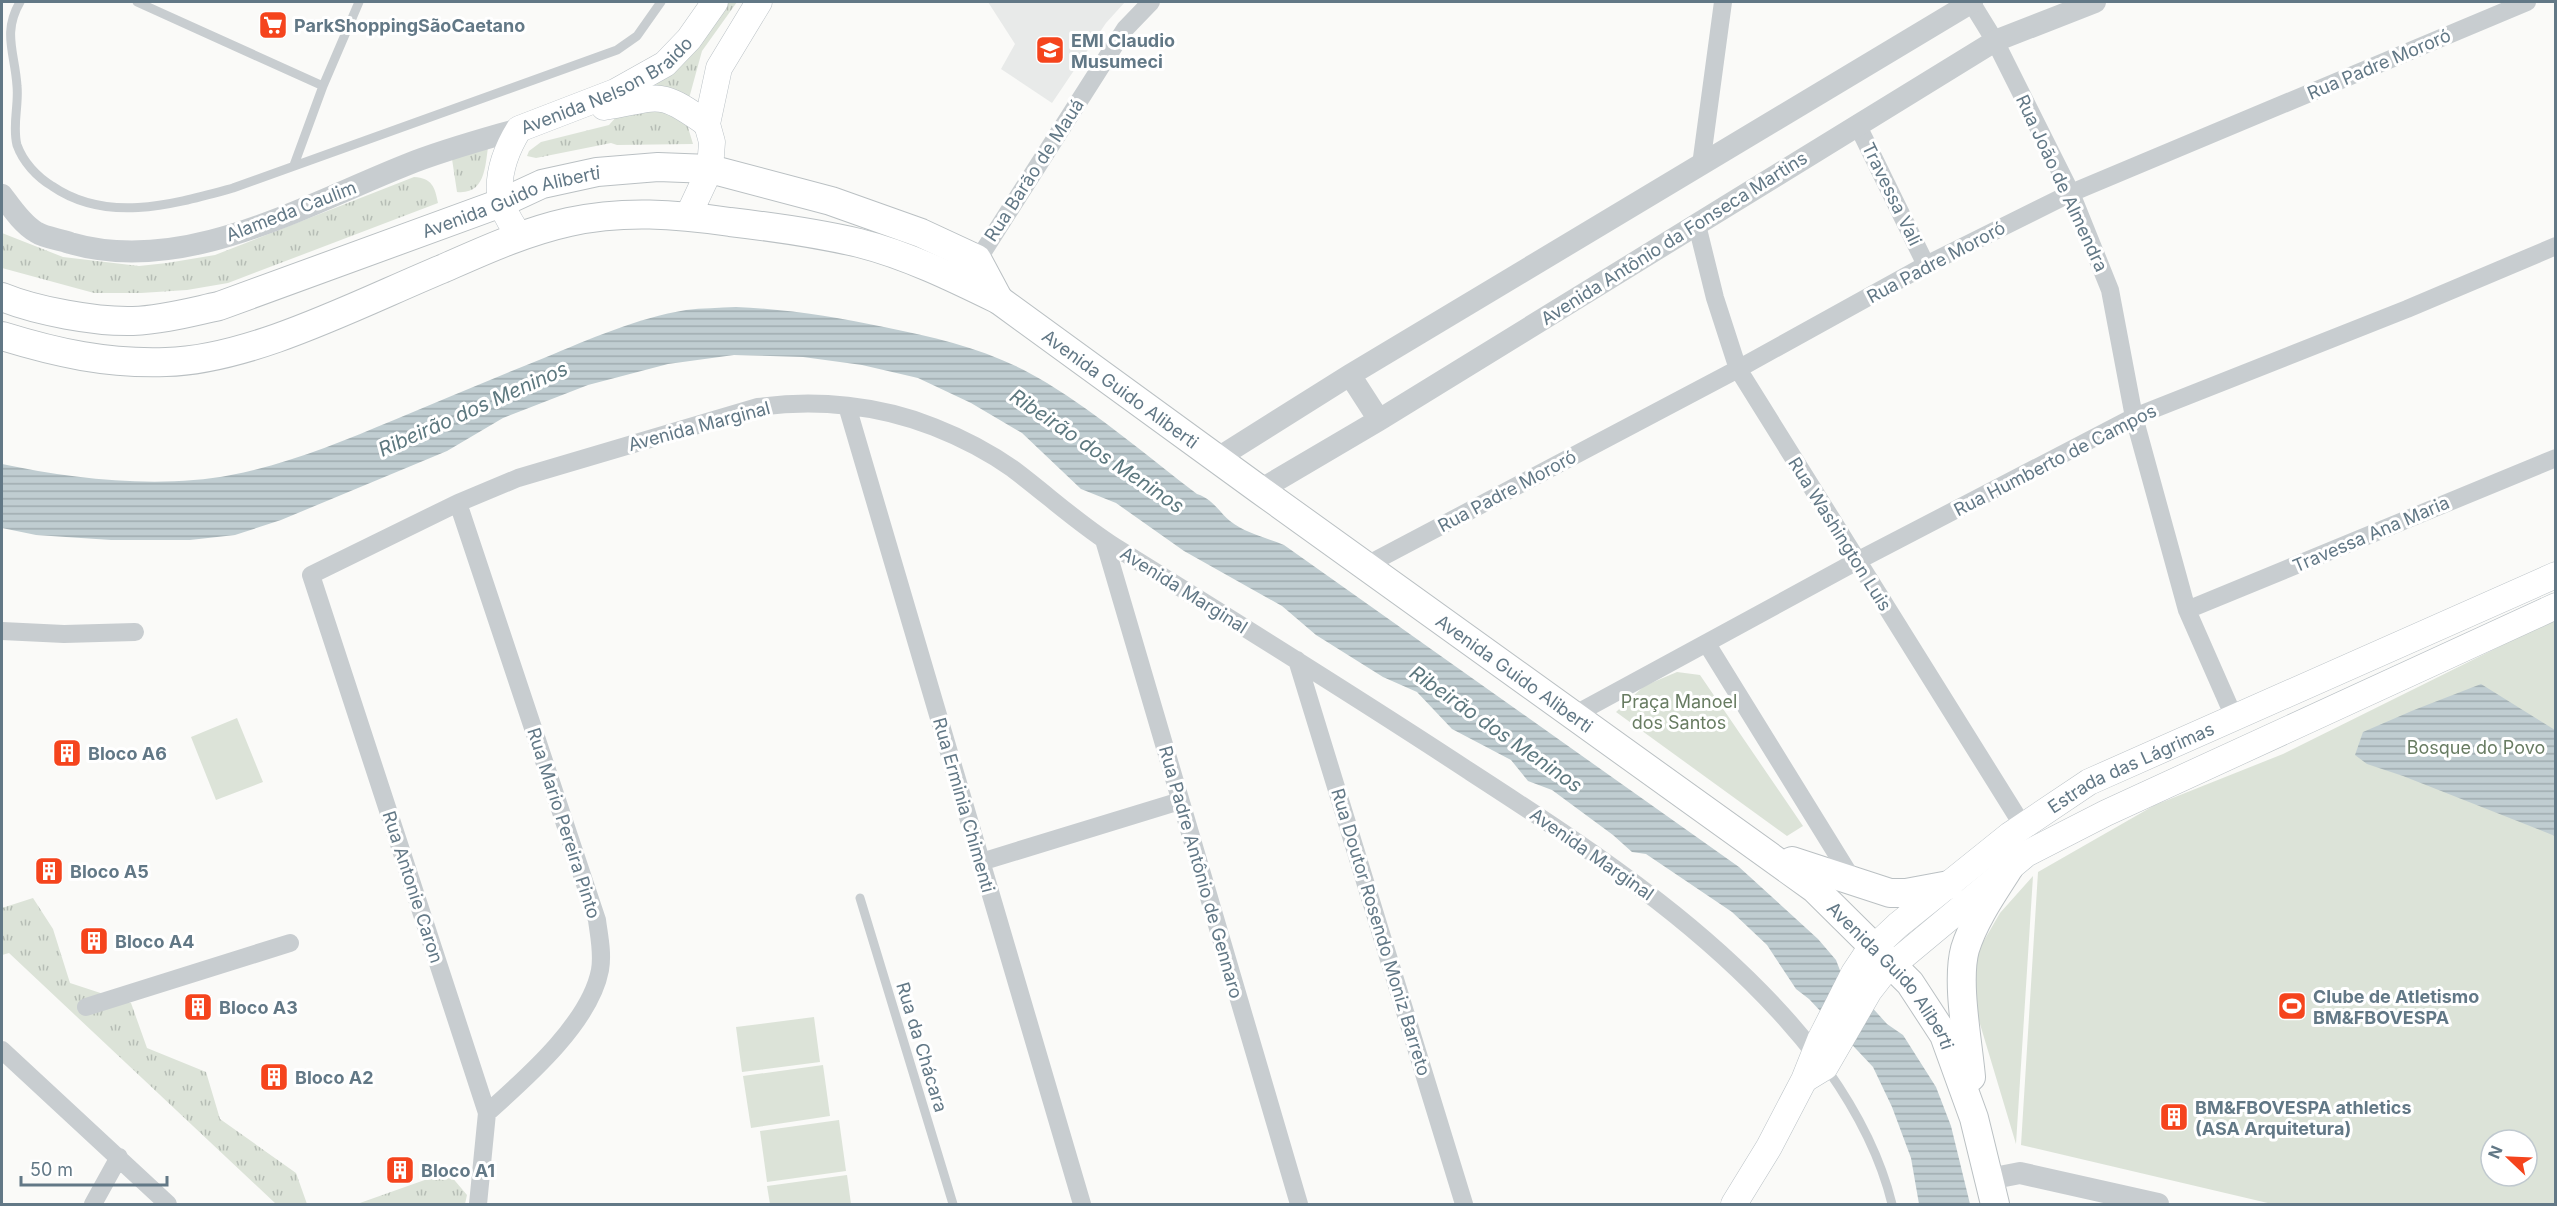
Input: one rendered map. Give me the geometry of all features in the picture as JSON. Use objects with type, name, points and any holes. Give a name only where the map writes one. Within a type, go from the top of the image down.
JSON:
[{"type":"main road","name":"Avenida Nelson Braido","points":[[519,236],[501,203],[500,178],[505,156],[519,129],[577,109],[615,92],[665,64],[689,39],[715,2]]},
{"type":"main road","points":[[688,216],[710,169],[712,142],[707,124],[719,68],[759,2]]},
{"type":"main road","points":[[577,109],[605,107],[652,97],[662,98],[677,102],[707,124]]},
{"type":"main road","name":"Avenida Guido Aliberti","points":[[2,297],[67,315],[132,321],[159,318],[219,306],[501,203],[542,184],[597,172],[658,167],[710,169],[831,201],[921,232],[971,271],[999,300],[1815,889],[1910,983],[1944,1035],[1974,1118],[1992,1192]]},
{"type":"main road","name":"Avenida Guido Aliberti","points":[[2,336],[54,353],[108,360],[167,363],[218,355],[283,336],[519,236],[569,222],[615,214],[688,216],[807,232],[971,271]]},
{"type":"main road","name":"Estrada das Lágrimas","points":[[1734,1204],[1769,1147],[1862,982],[1949,885],[2023,826],[2089,782],[2556,575]]},
{"type":"main road","name":"Estrada das Lágrimas","points":[[1884,955],[2026,854],[2106,813],[2556,606]]},
{"type":"main road","points":[[1763,851],[1890,893],[1906,893],[1949,885]]},
{"type":"main road","points":[[1974,1118],[1962,966],[1966,948],[1980,915],[2009,868]]},
{"type":"street","name":"Rua Barão de Mauá","points":[[971,271],[1125,29],[1151,2]]},
{"type":"street","points":[[1701,165],[1723,2]]},
{"type":"street","name":"Rua João de Almendra","points":[[1971,2],[1995,41],[2071,193],[2110,290],[2134,417],[2187,610],[2234,717]]},
{"type":"street","points":[[1218,458],[1350,375],[1971,2]]},
{"type":"street","name":"Avenida Antônio da Fonseca Martins","points":[[1260,490],[1379,420],[1995,41],[2095,2]]},
{"type":"street","name":"Rua Padre Mororó","points":[[1365,566],[1738,369],[1926,265],[2071,193],[2528,2]]},
{"type":"street","name":"Travessa Vali","points":[[1857,124],[1926,265]]},
{"type":"street","name":"Alameda Caulim","points":[[2,195],[18,216],[36,232],[86,247],[132,253],[184,247],[232,236],[418,160],[519,129]]},
{"type":"street","name":"Rua Washington Luis","points":[[1697,225],[1715,298],[1738,369],[2023,826]]},
{"type":"street","name":"Rua Humberto de Campos","points":[[1574,715],[1857,561],[2134,417],[2407,309],[2556,246]]},
{"type":"street","points":[[1350,375],[1379,420]]},
{"type":"street","name":"Avenida Marginal","points":[[311,574],[458,503],[518,478],[758,407],[785,403],[822,402],[885,412],[920,422],[970,443],[1011,468],[1104,540],[1297,660],[1559,829],[1672,911],[1750,981],[1789,1021],[1820,1058]]},
{"type":"street","name":"Rua Erminia Chimenti","points":[[847,406],[1082,1204]]},
{"type":"street","name":"Travessa Ana Maria","points":[[2187,610],[2556,458]]},
{"type":"street","name":"Rua Mario Pereira Pinto","points":[[458,503],[597,920],[601,946],[600,971],[588,1001],[558,1044],[520,1084],[487,1113]]},
{"type":"street","name":"Rua Padre Antônio de Gennaro","points":[[1104,540],[1299,1204]]},
{"type":"street","name":"Rua Antonie Caron","points":[[311,574],[487,1113],[478,1204]]},
{"type":"street","points":[[2,631],[64,634],[135,632]]},
{"type":"street","points":[[1707,644],[1854,882]]},
{"type":"street","name":"Rua Doutor Rosendo Moniz Barreto","points":[[1297,660],[1464,1204]]},
{"type":"street","points":[[981,862],[1180,801]]},
{"type":"street","points":[[86,1007],[290,943]]},
{"type":"street","points":[[2,1051],[168,1204]]},
{"type":"street","points":[[93,1204],[119,1157]]},
{"type":"street","points":[[1992,1192],[2020,1173],[2158,1204]]},
{"type":"lane","points":[[20,2],[10,24],[18,88],[17,145],[35,174],[65,195],[102,206],[133,208],[173,205],[233,188],[617,50],[637,36],[661,2]]},
{"type":"lane","points":[[137,2],[146,4],[323,86]]},
{"type":"lane","points":[[294,165],[323,86],[359,2]]},
{"type":"lane","name":"Rua da Chácara","points":[[860,898],[953,1204]]},
{"type":"lane","name":"Avenida Marginal","points":[[1820,1058],[1858,1118],[1877,1157],[1892,1204]]},
{"type":"shaded area","name":"EMI Claudio Musumeci","points":[[988,2],[1125,2],[1106,23],[1052,103],[1001,69],[1015,44]]},
{"type":"green space","points":[[727,2],[737,2],[702,51],[688,102],[655,84],[680,61],[690,56]]},
{"type":"green space","points":[[656,104],[687,124],[693,144],[617,145],[611,143],[536,158],[527,156],[529,151],[541,142],[609,125],[617,116]]},
{"type":"green space","points":[[489,141],[485,168],[479,183],[467,192],[457,192],[452,159]]},
{"type":"green space","points":[[414,177],[425,179],[432,184],[438,203],[228,283],[187,290],[94,293],[2,268],[2,233],[63,257],[139,266],[167,263],[215,255]]},
{"type":"green space","name":"Clube de Atletismo BM&FBOVESPA","points":[[2555,619],[2555,1204],[2272,1204],[2021,1145],[2038,872],[2155,805],[2283,754]]},
{"type":"green space","name":"Praça Manoel dos Santos","points":[[1677,672],[1700,675],[1803,826],[1787,836],[1616,712],[1644,686]]},
{"type":"green space","points":[[237,718],[263,782],[216,800],[191,737]]},
{"type":"green space","points":[[2033,876],[2016,1144],[1971,994],[1975,956],[2000,913]]},
{"type":"green space","points":[[33,898],[53,929],[70,983],[131,1003],[147,1048],[206,1072],[220,1119],[296,1173],[307,1204],[276,1204],[9,953],[2,955],[2,908]]},
{"type":"green space","points":[[814,1017],[820,1062],[742,1072],[736,1027]]},
{"type":"green space","points":[[823,1065],[830,1116],[751,1128],[743,1076]]},
{"type":"green space","points":[[839,1120],[846,1171],[767,1182],[760,1131]]},
{"type":"green space","points":[[445,1169],[467,1195],[465,1204],[357,1204],[436,1176]]},
{"type":"green space","points":[[847,1175],[851,1204],[770,1204],[767,1186]]},
{"type":"water","name":"Ribeirão dos Meninos","points":[[736,307],[847,320],[948,342],[1008,362],[1047,383],[1105,422],[1197,494],[1207,499],[1236,525],[1284,545],[1739,867],[1818,939],[1836,960],[1841,973],[1887,1024],[1903,1035],[1936,1087],[1951,1126],[1970,1204],[1919,1204],[1911,1158],[1892,1107],[1873,1067],[1809,999],[1796,989],[1767,945],[1732,912],[1646,854],[1632,852],[1552,790],[1528,781],[1511,760],[1452,729],[1417,692],[1383,677],[1316,635],[1282,606],[1184,551],[1116,503],[1081,489],[1022,433],[971,403],[918,378],[862,365],[803,357],[734,355],[668,364],[588,385],[503,418],[447,451],[281,520],[235,535],[190,540],[111,540],[36,535],[2,528],[2,464],[86,478],[145,482],[231,475],[294,459],[334,444],[632,324],[686,310]]},
{"type":"water","points":[[2481,684],[2555,730],[2555,836],[2367,764],[2355,755],[2363,732]]},
{"type":"place","name":"ParkShoppingSãoCaetano","points":[[273,25]]},
{"type":"place","name":"EMI Claudio Musumeci","points":[[1050,50]]},
{"type":"place","name":"Bloco A6","points":[[67,753]]},
{"type":"place","name":"Bloco A5","points":[[49,871]]},
{"type":"place","name":"Bloco A4","points":[[94,941]]},
{"type":"place","name":"Clube de Atletismo BM&FBOVESPA","points":[[2292,1006]]},
{"type":"place","name":"Bloco A3","points":[[198,1007]]},
{"type":"place","name":"Bloco A2","points":[[274,1077]]},
{"type":"place","name":"BM&FBOVESPA athletics (ASA Arquitetura)","points":[[2174,1117]]},
{"type":"place","name":"Bloco A1","points":[[400,1170]]},
{"type":"park label","name":"Bosque do Povo","points":[[2476,747]]}]
